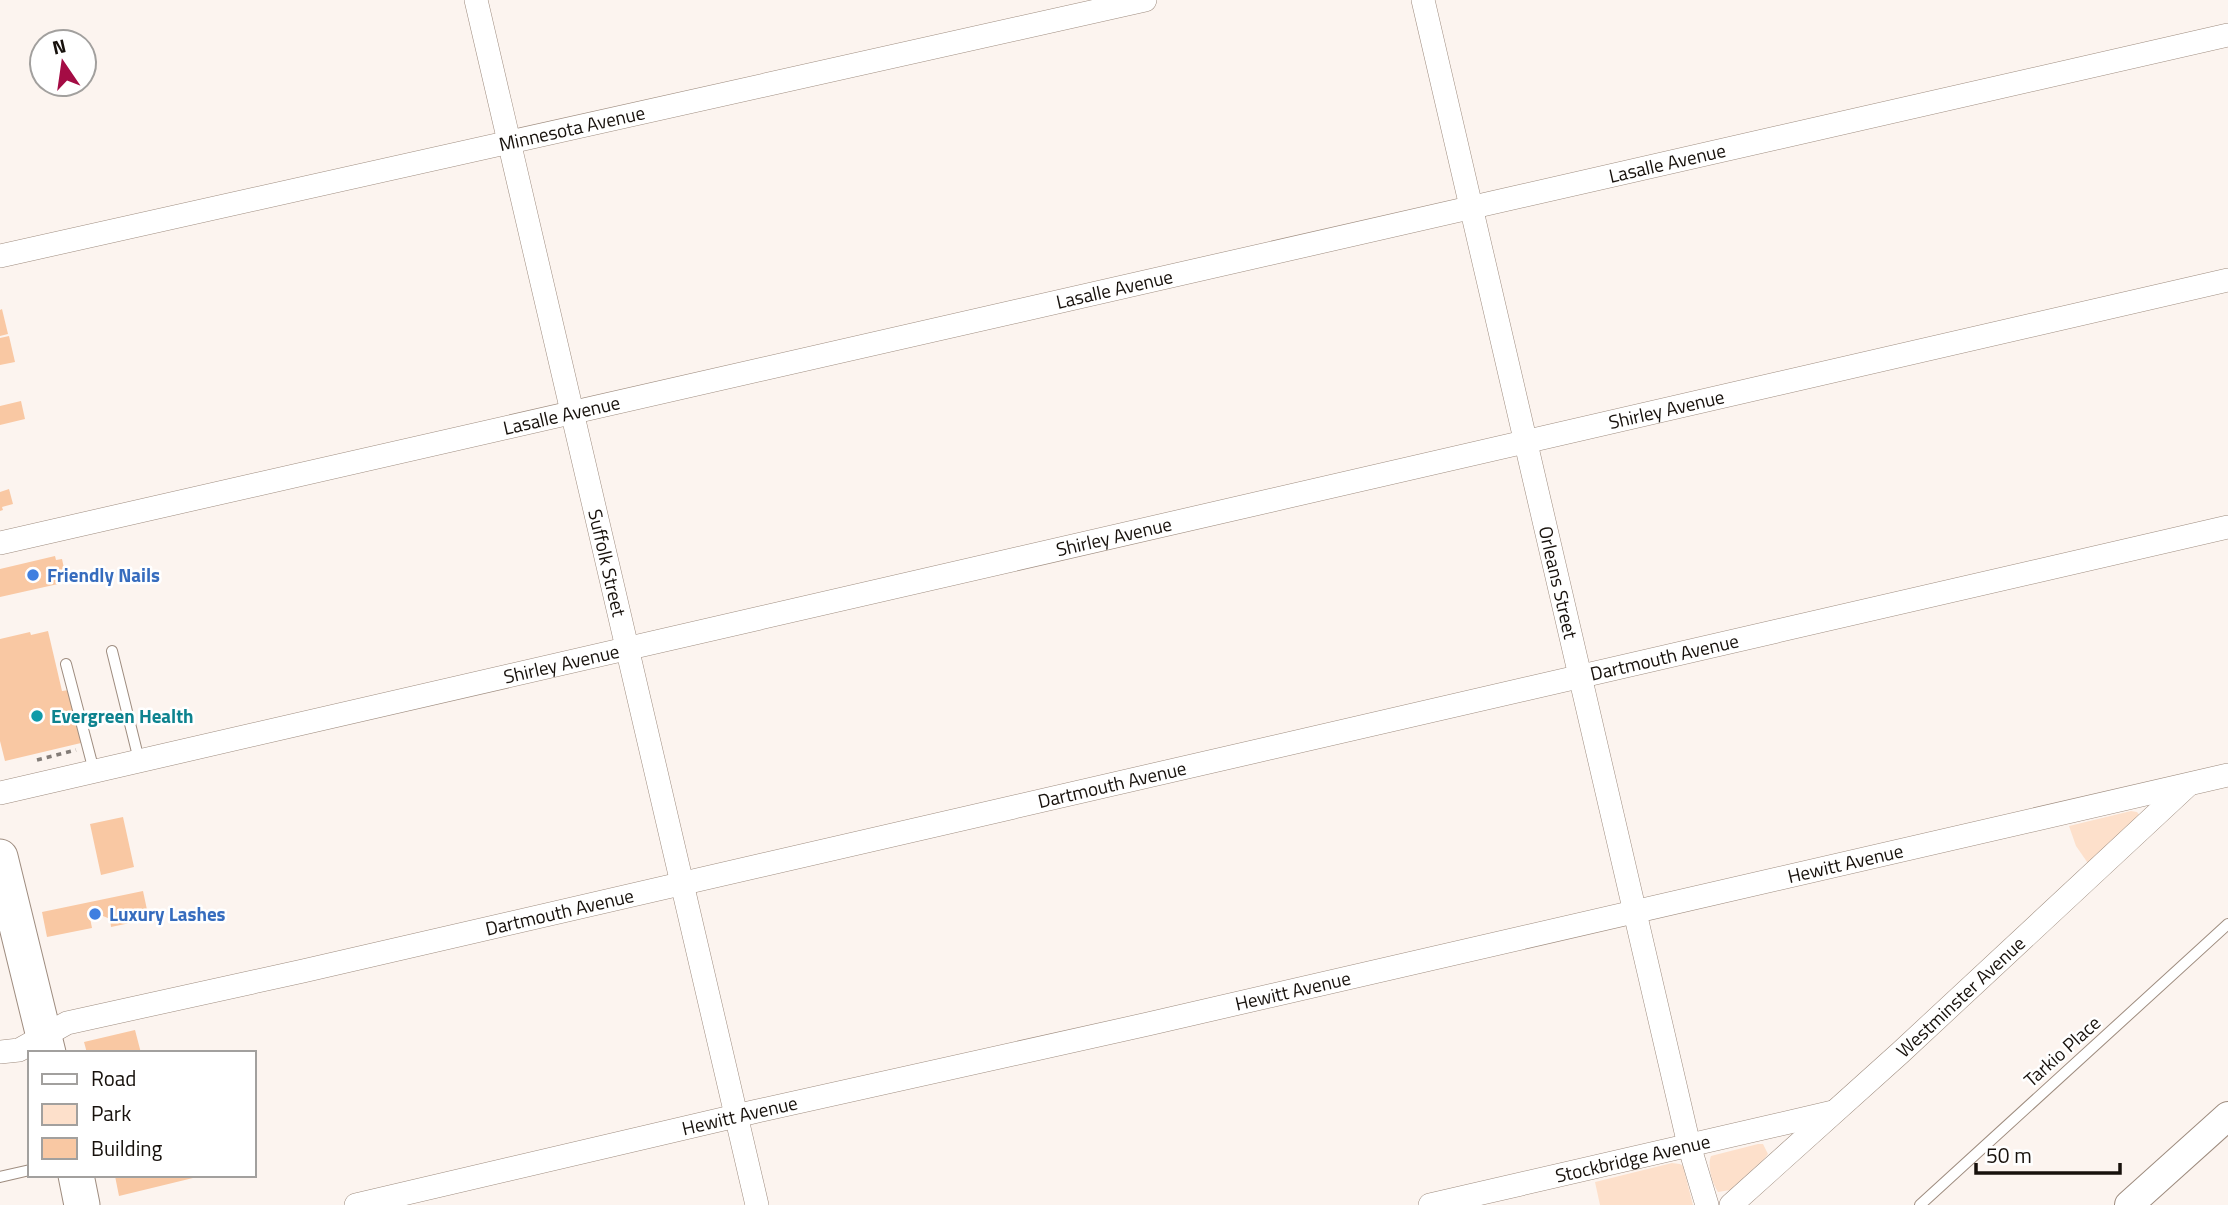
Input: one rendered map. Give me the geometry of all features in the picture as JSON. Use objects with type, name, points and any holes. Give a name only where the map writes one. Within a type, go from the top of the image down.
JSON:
[{"type":"main road","points":[[0,857],[46,1044]]},
{"type":"main road","points":[[76,1177],[82,1205]]},
{"type":"street","name":"Suffolk Street","points":[[476,0],[757,1205]]},
{"type":"street","name":"Minnesota Avenue","points":[[0,256],[1145,0]]},
{"type":"street","name":"Orleans Street","points":[[1423,0],[1689,1145],[1707,1205]]},
{"type":"street","name":"Lasalle Avenue","points":[[0,543],[2228,35]]},
{"type":"street","name":"Shirley Avenue","points":[[0,793],[2228,280]]},
{"type":"street","name":"Dartmouth Avenue","points":[[0,1052],[46,1044],[67,1023],[683,884],[2228,527]]},
{"type":"street","name":"Hewitt Avenue","points":[[356,1205],[737,1115],[1161,1021],[2228,775]]},
{"type":"street","name":"Westminster Avenue","points":[[1731,1205],[2188,784]]},
{"type":"street","name":"Stockbridge Avenue","points":[[1430,1205],[1835,1111]]},
{"type":"street","points":[[2129,1205],[2228,1116]]},
{"type":"lane","points":[[112,651],[139,760]]},
{"type":"lane","points":[[66,664],[93,771]]},
{"type":"lane","name":"Tarkio Place","points":[[1920,1205],[2228,924]]},
{"type":"lane","points":[[0,1177],[28,1170]]},
{"type":"path","points":[[37,760],[82,749]]},
{"type":"green space","points":[[2131,811],[2137,812],[2141,817],[2092,869],[2076,846],[2069,826]]},
{"type":"green space","points":[[1763,1144],[1768,1154],[1764,1159],[1730,1190],[1718,1192],[1711,1174],[1711,1156]]},
{"type":"green space","points":[[1672,1163],[1683,1166],[1693,1205],[1600,1205],[1595,1182]]},
{"type":"building","points":[[2,309],[8,334],[0,336],[0,310]]},
{"type":"building","points":[[9,336],[15,362],[0,365],[0,338]]},
{"type":"building","points":[[21,401],[25,419],[0,425],[0,406]]},
{"type":"building","points":[[9,489],[13,504],[2,507],[3,510],[0,511],[0,492]]},
{"type":"building","name":"Friendly Nails","points":[[55,556],[56,560],[62,559],[67,582],[0,597],[0,569]]},
{"type":"building","name":"Evergreen Health","points":[[48,631],[62,691],[69,690],[81,743],[5,761],[0,741],[0,639]]},
{"type":"building","points":[[123,817],[134,867],[101,875],[90,824]]},
{"type":"building","name":"Luxury Lashes","points":[[143,891],[149,919],[111,927],[110,919],[103,916],[90,918],[92,928],[47,937],[42,912]]},
{"type":"building","points":[[135,1030],[140,1051],[86,1051],[84,1042]]},
{"type":"building","points":[[115,1177],[193,1178],[119,1196]]},
{"type":"place","name":"Friendly Nails","points":[[33,575]]},
{"type":"place","name":"Evergreen Health","points":[[37,716]]},
{"type":"place","name":"Luxury Lashes","points":[[95,914]]}]
